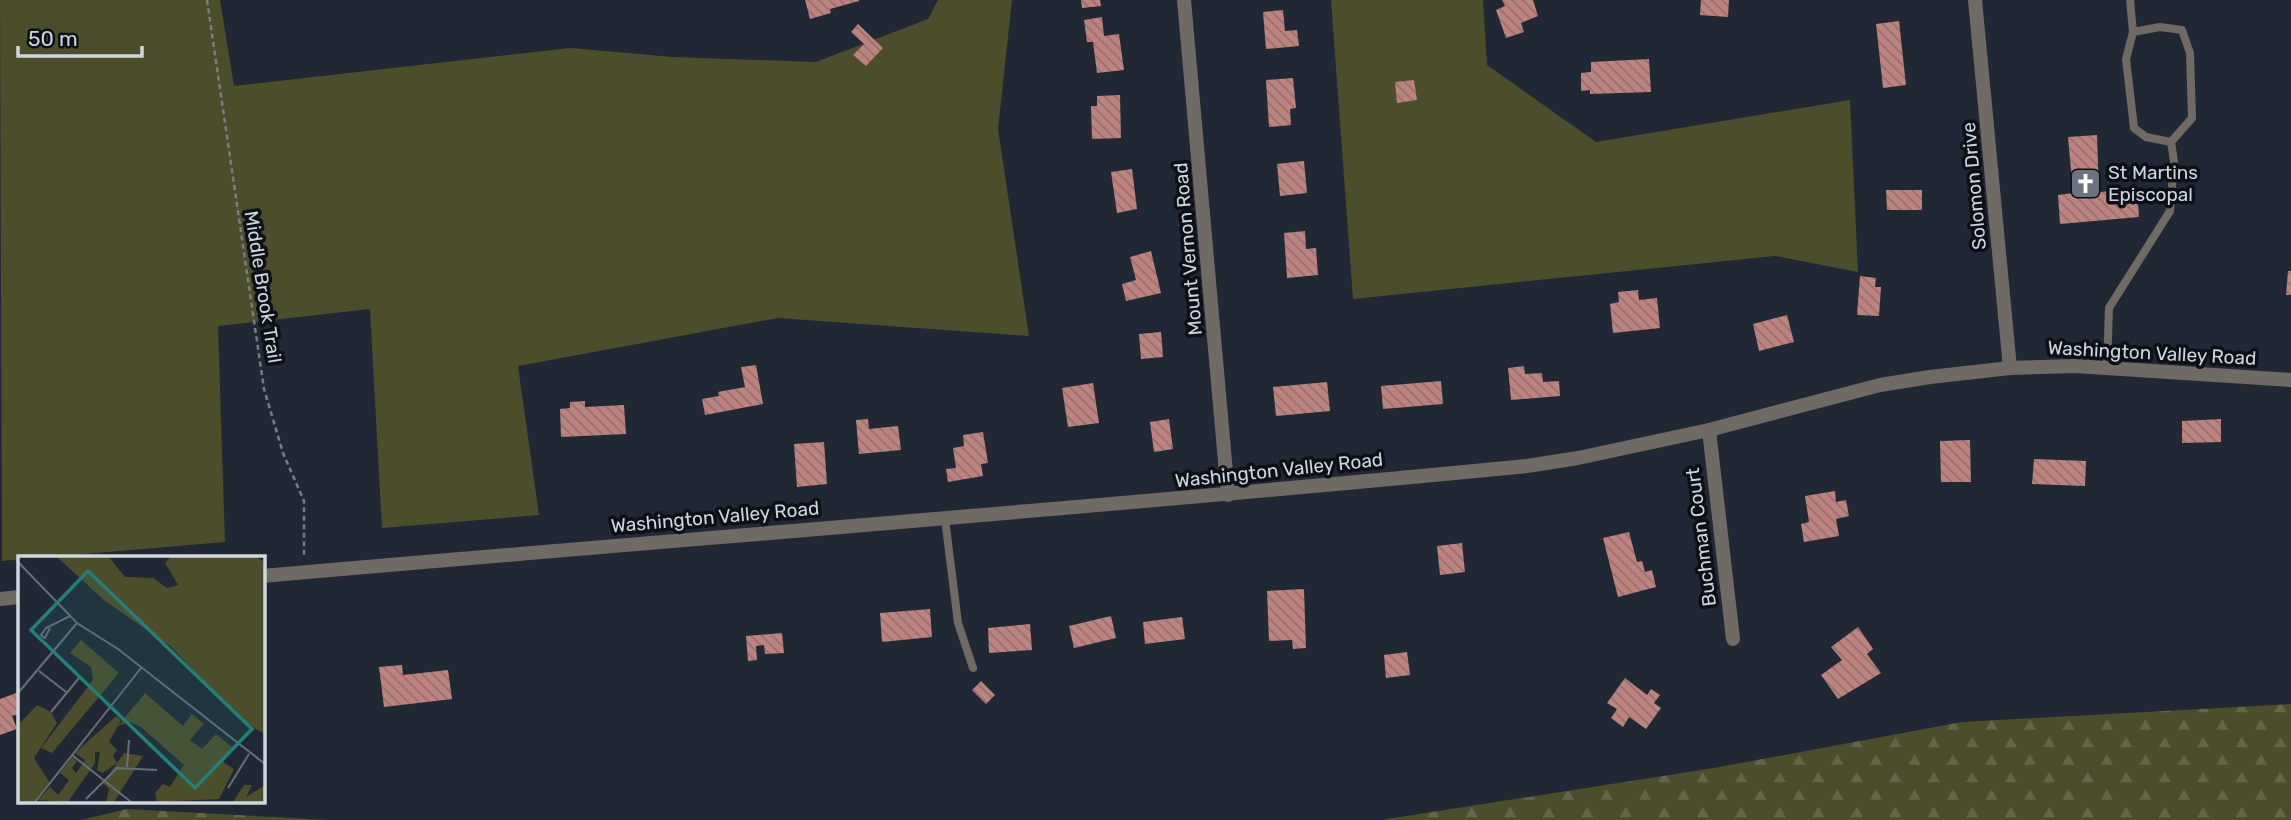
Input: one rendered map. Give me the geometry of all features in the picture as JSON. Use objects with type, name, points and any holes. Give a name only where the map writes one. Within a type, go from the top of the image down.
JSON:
[{"type":"street","name":"Mount Vernon Road","points":[[1184,0],[1228,495]]},
{"type":"street","name":"Solomon Drive","points":[[1975,0],[2010,368]]},
{"type":"street","name":"Washington Valley Road","points":[[264,576],[694,537],[1228,495],[1527,466],[1709,430],[1880,384],[2010,368],[2107,368],[2291,380]]},
{"type":"street","name":"Buchman Court","points":[[1709,430],[1732,639]]},
{"type":"street","points":[[0,599],[18,597]]},
{"type":"lane","points":[[2130,0],[2133,33],[2126,59],[2134,128],[2146,137],[2171,142]]},
{"type":"lane","points":[[2133,33],[2160,27],[2182,30],[2190,53],[2192,118],[2171,142]]},
{"type":"lane","points":[[2107,368],[2109,308],[2170,211],[2174,161],[2171,142]]},
{"type":"lane","points":[[945,519],[958,623],[972,668]]},
{"type":"path","name":"Middle Brook Trail","points":[[207,0],[264,389],[283,453],[304,501],[305,572]]},
{"type":"green space","points":[[0,0],[220,0],[234,86],[570,48],[673,57],[816,62],[928,19],[938,0],[1012,0],[998,129],[1029,336],[778,318],[518,366],[539,515],[382,528],[370,309],[218,326],[225,542],[61,556],[18,556],[18,560],[2,561]]},
{"type":"green space","points":[[1331,0],[1483,0],[1487,65],[1596,142],[1850,100],[1858,272],[1775,256],[1353,299]]},
{"type":"green space","points":[[2291,704],[2291,820],[1381,820],[1714,768],[1962,722]]},
{"type":"green space","points":[[127,809],[328,820],[81,820]]},
{"type":"building","points":[[805,0],[859,1],[830,9],[831,13],[810,19]]},
{"type":"building","points":[[1081,0],[1100,0],[1101,6],[1082,8]]},
{"type":"building","points":[[1502,0],[1533,0],[1538,16],[1521,23],[1524,32],[1506,38],[1496,10],[1505,6]]},
{"type":"building","points":[[1701,0],[1729,0],[1728,17],[1700,15]]},
{"type":"building","points":[[1283,10],[1285,31],[1297,30],[1299,46],[1266,49],[1263,12]]},
{"type":"building","points":[[1102,17],[1104,36],[1119,34],[1124,70],[1097,73],[1093,42],[1087,42],[1084,20]]},
{"type":"building","points":[[1899,21],[1906,85],[1883,88],[1876,24]]},
{"type":"building","points":[[858,24],[883,48],[866,66],[853,55],[864,44],[851,32]]},
{"type":"building","points":[[1649,59],[1651,92],[1590,94],[1590,90],[1581,91],[1581,73],[1591,72],[1591,62]]},
{"type":"building","points":[[1293,78],[1296,108],[1290,109],[1291,125],[1269,127],[1266,80]]},
{"type":"building","points":[[1414,80],[1417,100],[1397,103],[1395,82]]},
{"type":"building","points":[[1120,95],[1121,138],[1092,139],[1091,106],[1097,106],[1097,96]]},
{"type":"building","name":"St Martins Episcopal","points":[[2097,135],[2099,192],[2137,189],[2139,217],[2060,224],[2058,195],[2073,193],[2068,137]]},
{"type":"building","points":[[1304,161],[1307,193],[1280,196],[1277,164]]},
{"type":"building","points":[[1132,169],[1137,209],[1117,213],[1111,172]]},
{"type":"building","points":[[1886,190],[1922,190],[1922,210],[1887,210]]},
{"type":"building","points":[[1305,231],[1306,249],[1316,248],[1318,275],[1287,278],[1284,233]]},
{"type":"building","points":[[1151,251],[1161,293],[1126,301],[1122,284],[1136,280],[1130,257]]},
{"type":"building","points":[[2288,271],[2291,271],[2291,295],[2286,295]]},
{"type":"building","points":[[1860,276],[1876,278],[1875,287],[1881,287],[1879,316],[1857,315]]},
{"type":"building","points":[[1638,290],[1639,300],[1657,298],[1660,328],[1613,333],[1610,304],[1619,302],[1618,292]]},
{"type":"building","points":[[1787,315],[1794,342],[1759,351],[1753,324]]},
{"type":"building","points":[[1161,332],[1163,357],[1141,359],[1139,334]]},
{"type":"building","points":[[756,365],[763,404],[705,415],[702,399],[719,396],[718,392],[745,387],[741,367]]},
{"type":"building","points":[[1524,366],[1525,374],[1542,373],[1543,382],[1559,381],[1560,396],[1511,400],[1508,368]]},
{"type":"building","points":[[1441,381],[1443,404],[1383,409],[1381,386]]},
{"type":"building","points":[[1327,382],[1330,411],[1276,416],[1273,387]]},
{"type":"building","points":[[1093,383],[1099,423],[1068,427],[1062,388]]},
{"type":"building","points":[[585,401],[585,407],[624,405],[626,434],[561,437],[560,409],[570,408],[570,402]]},
{"type":"building","points":[[868,419],[869,429],[898,426],[901,450],[859,454],[856,420]]},
{"type":"building","points":[[1169,419],[1173,449],[1154,452],[1150,422]]},
{"type":"building","points":[[2221,419],[2221,442],[2182,443],[2182,421]]},
{"type":"building","points":[[983,432],[988,463],[981,464],[983,476],[948,482],[946,469],[956,468],[953,448],[964,446],[963,435]]},
{"type":"building","points":[[1970,440],[1971,482],[1941,482],[1940,441]]},
{"type":"building","points":[[824,442],[827,484],[797,487],[794,444]]},
{"type":"building","points":[[2034,459],[2086,461],[2085,486],[2032,484]]},
{"type":"building","points":[[1835,491],[1836,502],[1846,500],[1849,516],[1836,519],[1839,536],[1804,542],[1801,524],[1809,522],[1805,496]]},
{"type":"building","points":[[1629,532],[1637,562],[1642,561],[1645,572],[1652,570],[1656,587],[1618,597],[1603,538]]},
{"type":"building","points":[[1462,543],[1465,572],[1440,575],[1437,546]]},
{"type":"building","points":[[1304,589],[1306,648],[1293,649],[1292,640],[1269,641],[1267,591]]},
{"type":"building","points":[[930,609],[932,637],[882,642],[880,613]]},
{"type":"building","points":[[1111,616],[1116,638],[1074,648],[1069,626]]},
{"type":"building","points":[[1182,617],[1185,639],[1145,644],[1143,622]]},
{"type":"building","points":[[1030,624],[1032,650],[989,653],[988,628]]},
{"type":"building","points":[[1858,627],[1873,649],[1867,654],[1881,673],[1838,699],[1821,675],[1842,660],[1831,647]]},
{"type":"building","points":[[782,633],[784,653],[765,654],[764,645],[756,646],[757,660],[748,661],[746,636]]},
{"type":"building","points":[[1407,652],[1410,675],[1386,678],[1384,655]]},
{"type":"building","points":[[402,665],[403,675],[448,670],[452,699],[384,707],[379,667]]},
{"type":"building","points":[[1625,678],[1647,695],[1651,689],[1660,695],[1654,703],[1661,708],[1646,729],[1629,717],[1623,727],[1611,718],[1617,709],[1607,703]]},
{"type":"building","points":[[981,681],[995,695],[986,704],[972,690]]},
{"type":"building","points":[[18,692],[18,714],[12,716],[17,729],[0,735],[0,699]]},
{"type":"place","name":"St Martins Episcopal","points":[[2085,183]]}]
